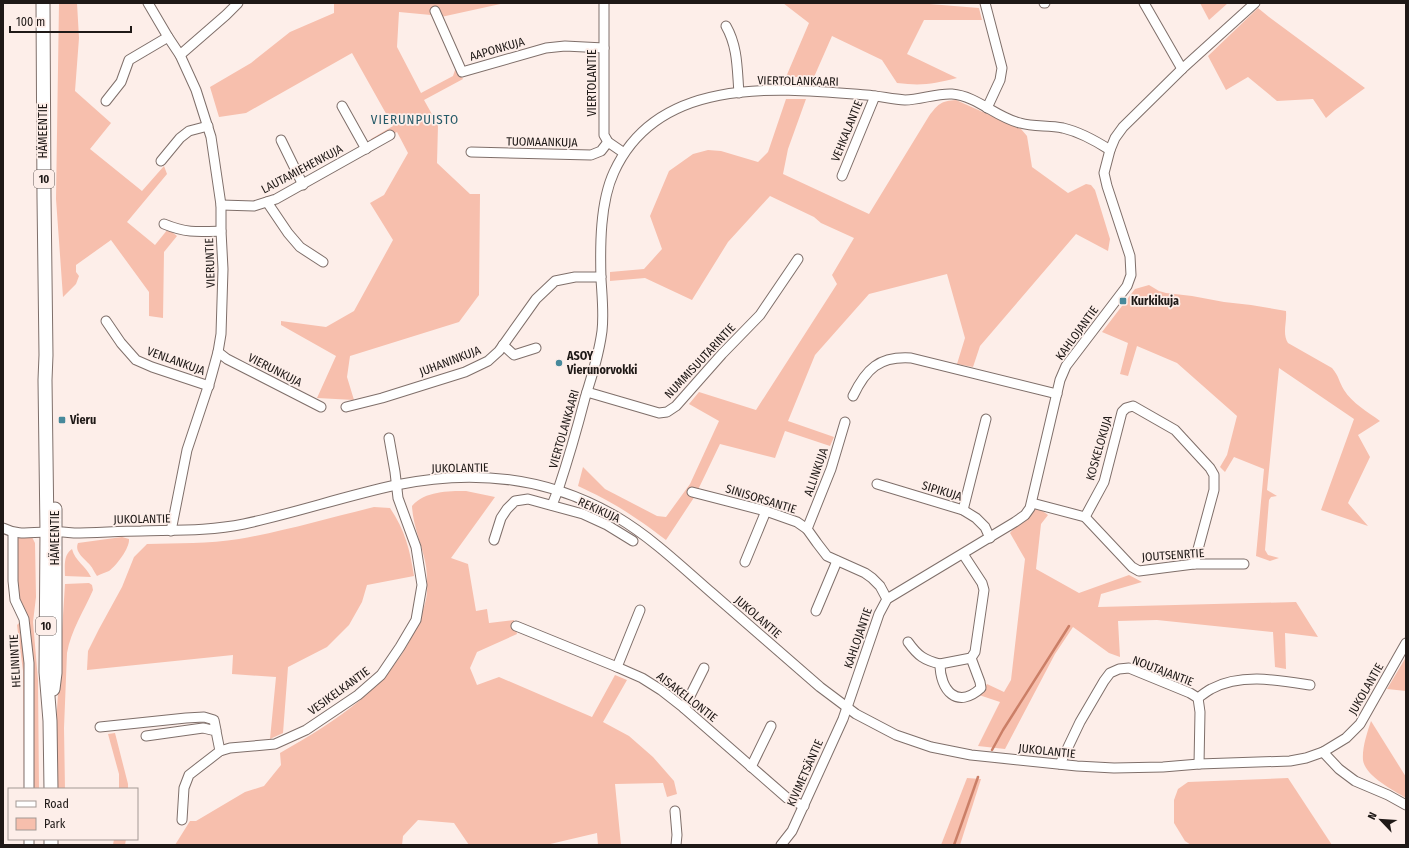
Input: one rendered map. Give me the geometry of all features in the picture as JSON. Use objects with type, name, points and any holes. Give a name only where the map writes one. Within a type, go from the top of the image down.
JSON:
[{"type":"highway","name":"HÄMEENTIE","points":[[43,3],[45,380],[51,532],[46,672],[50,721],[51,788]]},
{"type":"street","name":"VIERUNTIE","points":[[148,3],[180,55],[196,90],[211,137],[221,205],[223,269],[222,324],[218,352],[209,386],[188,450],[171,531]]},
{"type":"street","points":[[180,55],[238,3]]},
{"type":"street","name":"VIERTOLANTIE","points":[[604,3],[604,135],[608,142]]},
{"type":"street","points":[[985,3],[986,13],[1002,68],[1000,80],[988,108]]},
{"type":"street","points":[[1144,3],[1182,69]]},
{"type":"street","name":"KAHLOJANTIE","points":[[847,708],[879,614],[887,599],[990,538],[1025,515],[1030,508],[1060,380],[1066,366],[1127,286],[1131,275],[1130,256],[1104,173],[1115,138],[1123,127],[1182,69],[1256,3]]},
{"type":"street","name":"AAPONKUJA","points":[[435,11],[462,72],[546,48],[565,46],[604,48]]},
{"type":"street","points":[[726,26],[732,36],[736,50],[739,93]]},
{"type":"street","points":[[106,101],[121,82],[129,60],[168,37]]},
{"type":"street","name":"VIERTOLANKAARI","points":[[558,490],[597,361],[602,329],[602,237],[607,192],[613,173],[624,153],[641,132],[662,116],[687,104],[714,96],[777,90],[875,96],[904,100],[951,94],[965,97],[1016,122],[1033,126],[1062,128],[1077,133],[1110,150]]},
{"type":"street","name":"VEHKALANTIE","points":[[842,176],[875,96]]},
{"type":"street","points":[[342,106],[366,149]]},
{"type":"street","points":[[161,161],[180,138],[189,131],[208,126]]},
{"type":"street","name":"LAUTAMIEHENKUJA","points":[[221,205],[254,206],[276,199],[390,135]]},
{"type":"street","points":[[281,140],[303,184]]},
{"type":"street","points":[[608,142],[624,153]]},
{"type":"street","name":"TUOMAANKUJA","points":[[471,152],[591,155],[601,151],[608,142]]},
{"type":"street","points":[[268,202],[288,233],[300,247],[322,262]]},
{"type":"street","points":[[164,224],[180,230],[193,232],[221,231]]},
{"type":"street","name":"NUMMISUUTARINTIE","points":[[587,392],[659,413],[667,412],[676,406],[722,354],[760,315],[798,259]]},
{"type":"street","name":"JUHANINKUJA","points":[[346,408],[465,372],[488,361],[499,351],[536,299],[555,281],[575,277],[601,277]]},
{"type":"street","name":"VENLANKUJA","points":[[106,321],[121,343],[136,360],[152,367],[209,386]]},
{"type":"street","points":[[503,345],[514,355],[536,348]]},
{"type":"street","name":"VIERUNKUJA","points":[[218,352],[227,359],[321,407]]},
{"type":"street","points":[[853,396],[861,380],[871,369],[897,357],[911,358],[1057,394]]},
{"type":"street","name":"KOSKELOKUJA","points":[[1085,517],[1104,482],[1122,412],[1126,408],[1134,406],[1175,430],[1210,468],[1214,475],[1214,490],[1194,564]]},
{"type":"street","points":[[963,510],[986,420]]},
{"type":"street","name":"ALLINKUJA","points":[[807,529],[831,469],[845,422]]},
{"type":"street","name":"VESIKELKANTIE","points":[[182,820],[184,788],[189,775],[220,751],[230,748],[276,744],[306,730],[358,695],[381,675],[416,620],[422,586],[416,548],[398,498],[389,438]]},
{"type":"street","name":"JUKOLANTIE","points":[[13,533],[171,531],[208,529],[242,524],[396,485],[438,479],[473,477],[533,483],[558,490],[590,503],[618,518],[649,539],[820,687],[847,708],[876,726],[896,735],[931,747],[970,755],[1060,764],[1114,768],[1163,767],[1199,764],[1290,761],[1324,752],[1346,738],[1360,724],[1406,643]]},
{"type":"street","name":"SIPIKUJA","points":[[876,484],[963,510],[976,518],[985,527],[990,538]]},
{"type":"street","points":[[552,505],[558,490]]},
{"type":"street","name":"SINISORSANTIE","points":[[692,492],[766,511],[797,522],[807,529],[828,556],[865,573],[872,578],[880,586],[887,599]]},
{"type":"street","name":"REKIKUJA","points":[[494,540],[507,509],[515,501],[528,499],[583,514],[607,525],[634,541]]},
{"type":"street","points":[[1032,503],[1085,517]]},
{"type":"street","points":[[745,562],[766,511]]},
{"type":"street","name":"JOUTSENRTIE","points":[[1085,517],[1132,567],[1139,571],[1194,564],[1244,564]]},
{"type":"street","points":[[3,528],[13,533]]},
{"type":"street","name":"HELININTIE","points":[[13,533],[13,581],[15,600],[24,619],[29,663],[29,788]]},
{"type":"street","points":[[908,642],[916,653],[928,661],[940,664],[971,658],[975,652],[984,590],[982,583],[963,554]]},
{"type":"street","points":[[816,611],[837,561]]},
{"type":"street","points":[[617,667],[640,610]]},
{"type":"street","name":"AISAKELLONTIE","points":[[516,626],[642,678],[661,690],[684,708],[787,798],[804,806]]},
{"type":"street","points":[[940,664],[943,683],[948,692],[954,696],[963,697],[976,692],[981,688],[971,658]]},
{"type":"street","points":[[684,708],[704,668]]},
{"type":"street","name":"NOUTAJANTIE","points":[[1060,764],[1080,722],[1104,681],[1110,673],[1119,668],[1129,668],[1190,693],[1198,698],[1200,712],[1199,764]]},
{"type":"street","points":[[1198,698],[1211,689],[1230,682],[1251,679],[1277,680],[1310,685]]},
{"type":"street","name":"KIVIMETSÄNTIE","points":[[781,845],[792,831],[847,708]]},
{"type":"street","points":[[100,727],[186,718],[204,718],[214,720],[220,751]]},
{"type":"street","points":[[751,767],[771,726]]},
{"type":"street","points":[[146,736],[203,728],[216,730]]},
{"type":"street","points":[[1324,752],[1339,769],[1355,781],[1388,795],[1406,805]]},
{"type":"street","points":[[675,811],[677,835],[676,845]]},
{"type":"green space","points":[[59,3],[77,3],[79,38],[75,91],[111,123],[90,149],[142,191],[164,166],[167,174],[127,222],[155,245],[168,229],[177,236],[164,252],[163,318],[149,316],[149,292],[111,240],[76,265],[76,272],[79,276],[76,284],[63,297],[56,199]]},
{"type":"green space","points":[[334,3],[505,3],[441,17],[439,30],[431,15],[399,12],[397,47],[421,93],[453,76],[456,67],[463,79],[424,100],[438,125],[437,163],[470,194],[480,194],[479,295],[459,322],[350,356],[347,377],[354,400],[317,398],[336,356],[281,325],[281,321],[326,327],[354,311],[393,240],[370,203],[384,195],[408,153],[397,132],[374,145],[371,139],[393,126],[352,53],[246,113],[219,117],[210,87],[251,63],[290,32],[334,13]]},
{"type":"green space","points":[[783,3],[917,3],[979,8],[982,20],[924,20],[907,54],[957,78],[927,84],[897,83],[882,60],[832,36],[814,77],[786,77],[809,23]]},
{"type":"green space","points":[[1200,3],[1228,3],[1209,20]]},
{"type":"green space","points":[[1258,8],[1365,88],[1326,118],[1313,99],[1277,101],[1248,77],[1226,90],[1208,56]]},
{"type":"green space","points":[[786,99],[806,99],[788,149],[783,174],[869,214],[929,116],[940,104],[947,101],[956,100],[1021,129],[1027,136],[1032,167],[1068,193],[1086,184],[1091,185],[1095,190],[1110,239],[1108,251],[1076,234],[980,346],[973,367],[957,364],[965,338],[947,274],[869,294],[815,355],[788,421],[834,437],[830,446],[785,431],[775,458],[720,444],[695,496],[666,540],[624,510],[578,486],[583,467],[605,489],[657,516],[666,517],[690,484],[719,421],[689,404],[699,392],[756,410],[837,284],[832,275],[854,238],[821,223],[814,217],[770,196],[728,242],[692,300],[645,278],[610,281],[610,272],[644,269],[662,249],[650,216],[669,171],[693,154],[708,150],[721,151],[758,162],[768,152]]},
{"type":"green space","points":[[1149,285],[1166,293],[1286,311],[1285,335],[1288,343],[1332,368],[1347,395],[1360,407],[1380,421],[1358,435],[1370,457],[1348,503],[1368,526],[1321,510],[1354,419],[1279,368],[1267,490],[1277,496],[1271,497],[1269,500],[1265,550],[1268,555],[1279,558],[1270,561],[1256,556],[1264,469],[1234,457],[1225,472],[1220,467],[1227,455],[1237,416],[1177,363],[1137,346],[1128,376],[1120,374],[1128,343],[1102,332],[1135,289]]},
{"type":"green space","points":[[466,491],[495,497],[451,558],[468,564],[476,611],[487,609],[489,623],[514,620],[517,634],[477,652],[470,668],[477,685],[499,677],[592,717],[615,675],[627,680],[603,722],[629,736],[653,757],[674,781],[677,794],[667,797],[663,783],[615,784],[621,845],[598,845],[597,833],[546,845],[469,845],[454,823],[418,820],[403,836],[402,845],[175,845],[190,821],[196,821],[245,792],[264,786],[281,765],[280,753],[342,715],[361,700],[394,665],[407,645],[418,623],[427,595],[426,564],[414,520],[412,506],[423,497],[437,493]]},
{"type":"green space","points":[[1032,503],[1048,515],[1041,524],[1036,569],[1079,593],[1129,575],[1142,582],[1101,594],[1098,607],[1296,602],[1318,637],[1285,633],[1286,669],[1275,667],[1273,632],[1157,620],[1118,621],[1120,657],[1109,653],[1073,627],[1055,654],[1005,749],[978,746],[1000,702],[979,695],[987,684],[1004,692],[1011,680],[1025,559],[1010,533],[1030,509]]},
{"type":"green space","points":[[374,507],[390,508],[400,524],[411,558],[414,576],[367,585],[362,602],[349,625],[327,647],[288,667],[283,733],[270,739],[276,677],[232,674],[233,655],[87,670],[88,651],[122,587],[134,557],[147,544],[228,541],[256,536]]},
{"type":"green space","points":[[13,533],[30,533],[35,543],[36,597],[33,622],[38,680],[39,788],[24,788],[23,671],[17,625],[24,618],[13,581]]},
{"type":"green space","points":[[122,537],[129,539],[129,543],[122,556],[109,571],[97,576],[77,549],[78,543]]},
{"type":"green space","points":[[72,549],[73,553],[91,577],[65,576],[67,554]]},
{"type":"green space","points":[[89,583],[92,585],[93,590],[75,628],[67,653],[64,728],[65,788],[57,788],[56,725],[65,584]]},
{"type":"green space","points":[[1406,657],[1406,691],[1387,689]]},
{"type":"green space","points":[[1371,721],[1406,777],[1406,798],[1380,782],[1365,766],[1363,751],[1366,735]]},
{"type":"green space","points":[[115,733],[128,788],[119,788],[119,774],[108,734]]},
{"type":"green space","points":[[967,778],[981,779],[960,845],[941,845]]},
{"type":"green space","points":[[1288,778],[1332,845],[1191,845],[1185,841],[1174,823],[1174,800],[1178,789],[1188,782]]},
{"type":"green space","points":[[114,840],[126,840],[125,845],[113,845]]},
{"type":"waterway","points":[[992,750],[1003,730],[1069,626]]},
{"type":"waterway","points":[[954,845],[978,777]]},
{"type":"place","name":"Kurkikuja","points":[[1123,301]]},
{"type":"place","name":"ASOY Vierunorvokki","points":[[559,363]]},
{"type":"place","name":"Vieru","points":[[62,420]]},
{"type":"district","name":"VIERUNPUISTO","points":[[415,119]]}]
